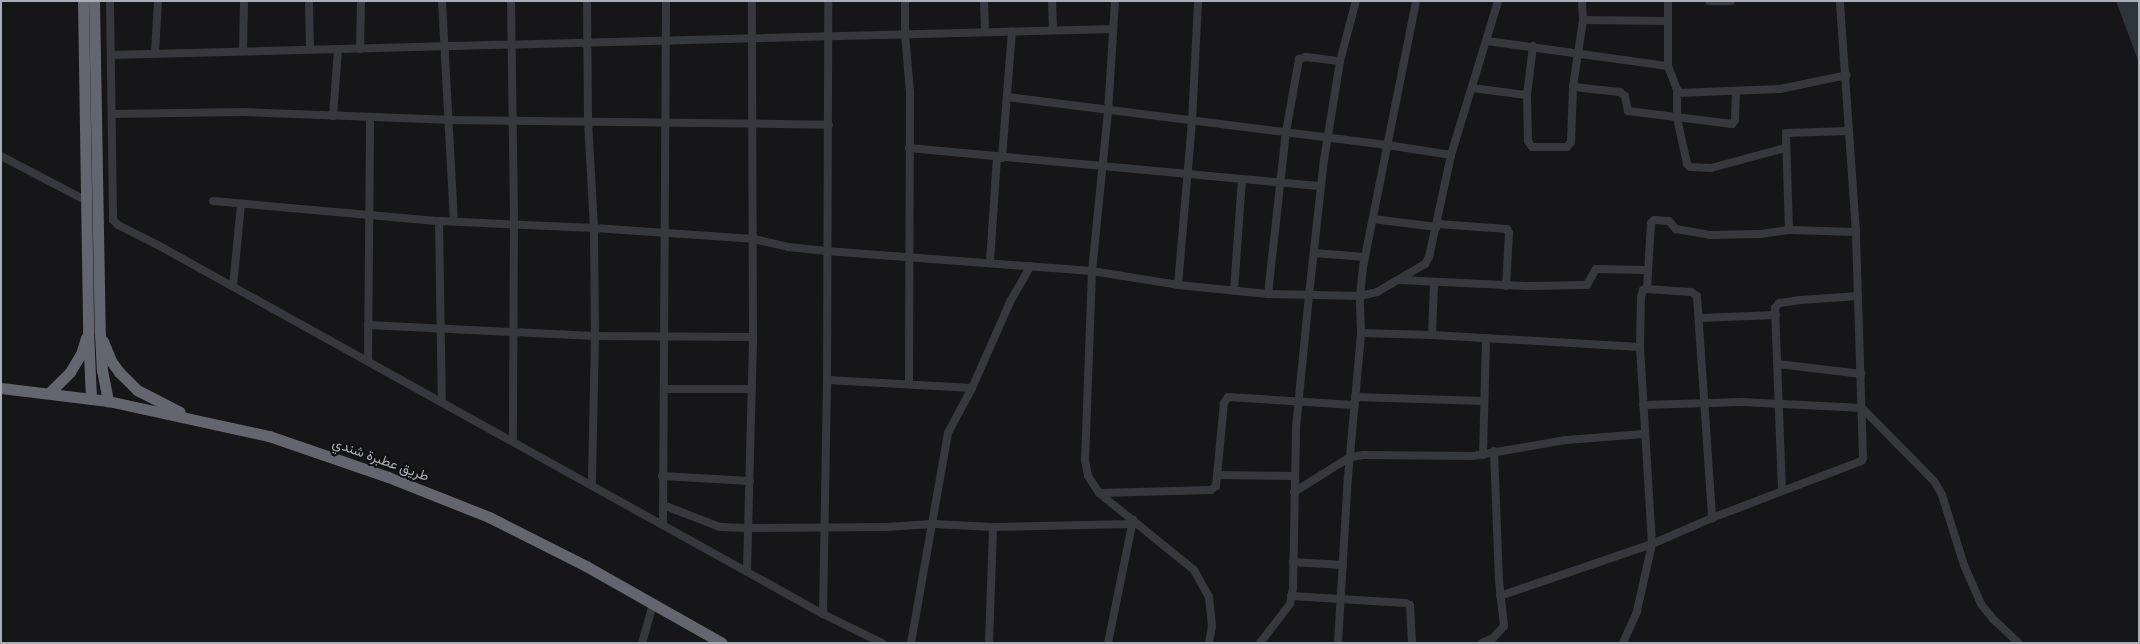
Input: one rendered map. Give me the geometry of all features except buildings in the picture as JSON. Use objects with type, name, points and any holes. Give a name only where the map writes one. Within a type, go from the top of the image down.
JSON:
[{"type":"highway","points":[[83,1],[88,332],[91,398]]},
{"type":"highway","points":[[94,1],[100,334],[102,370],[108,401]]},
{"type":"highway","points":[[49,393],[70,372],[81,354],[88,332]]},
{"type":"highway","points":[[100,334],[111,360],[137,390],[195,419]]},
{"type":"highway","name":"طريق عطبرة شندي","points":[[1,388],[108,401],[269,436],[437,495],[507,526],[586,566],[722,643]]},
{"type":"street","points":[[110,1],[114,220],[118,226],[233,286],[747,570],[823,614],[882,643]]},
{"type":"street","points":[[156,53],[158,1]]},
{"type":"street","points":[[243,50],[244,1]]},
{"type":"street","points":[[309,1],[310,49]]},
{"type":"street","points":[[360,49],[361,1]]},
{"type":"street","points":[[442,1],[454,221]]},
{"type":"street","points":[[511,1],[514,223],[513,441]]},
{"type":"street","points":[[588,1],[588,121],[594,228],[595,336],[592,484]]},
{"type":"street","points":[[663,524],[666,1]]},
{"type":"street","points":[[747,570],[754,239],[752,1]]},
{"type":"street","points":[[823,614],[826,527],[828,1]]},
{"type":"street","points":[[905,1],[905,34],[910,92],[909,383]]},
{"type":"street","points":[[984,1],[985,32]]},
{"type":"street","points":[[1052,1],[1053,30]]},
{"type":"street","points":[[1115,1],[1108,111],[1092,271],[1085,460],[1088,476],[1099,493],[1194,570],[1208,597],[1212,626],[1209,643]]},
{"type":"street","points":[[1178,284],[1192,121],[1198,1]]},
{"type":"street","points":[[1260,643],[1290,604],[1294,588],[1294,476],[1298,400],[1309,295],[1321,186],[1340,60],[1356,1]]},
{"type":"street","points":[[1338,643],[1350,457],[1361,333],[1360,296],[1365,257],[1416,1]]},
{"type":"street","points":[[213,201],[439,220],[514,223],[754,239],[788,247],[826,251],[1092,271],[1234,291],[1268,294],[1360,296],[1377,292],[1426,264],[1430,257],[1451,155],[1488,41],[1498,1]]},
{"type":"street","points":[[1533,46],[1527,95],[1529,146],[1567,147],[1571,142],[1572,87],[1583,20],[1582,1]]},
{"type":"street","points":[[1668,1],[1668,66],[1677,93],[1677,118],[1685,146],[1686,161],[1690,166],[1710,168],[1785,148]]},
{"type":"street","points":[[1709,1],[1731,1]]},
{"type":"street","points":[[1500,596],[1652,544],[1782,490],[1861,461],[1865,455],[1856,232],[1840,1]]},
{"type":"street","points":[[1583,20],[1667,21]]},
{"type":"street","points":[[111,55],[243,50],[338,50],[1012,31],[1113,30]]},
{"type":"street","points":[[990,262],[999,157],[1008,97],[1012,31]]},
{"type":"street","points":[[1488,41],[1668,66]]},
{"type":"street","points":[[333,116],[338,50]]},
{"type":"street","points":[[1268,294],[1282,184],[1286,132],[1300,59],[1306,57],[1340,60]]},
{"type":"street","points":[[1677,93],[1780,89],[1846,75]]},
{"type":"street","points":[[1572,87],[1620,92],[1625,96],[1628,111],[1734,123],[1736,92]]},
{"type":"street","points":[[1472,88],[1527,95]]},
{"type":"street","points":[[1008,97],[1387,145],[1451,155]]},
{"type":"street","points":[[112,114],[243,112],[447,120],[829,125]]},
{"type":"street","points":[[368,361],[370,117]]},
{"type":"street","points":[[1789,230],[1786,133],[1848,131]]},
{"type":"street","points":[[909,148],[999,157],[1102,164],[1242,180],[1321,186]]},
{"type":"street","points":[[1,156],[87,201]]},
{"type":"street","points":[[1234,291],[1242,180]]},
{"type":"street","points":[[233,286],[241,204]]},
{"type":"street","points":[[439,220],[442,402]]},
{"type":"street","points":[[1373,220],[1437,226],[1506,229],[1509,233],[1506,286]]},
{"type":"street","points":[[1647,289],[1651,223],[1654,220],[1669,221],[1676,229],[1709,235],[1760,234],[1789,230],[1856,232]]},
{"type":"street","points":[[1314,253],[1365,257]]},
{"type":"street","points":[[911,643],[948,433],[972,388],[1011,300],[1031,266]]},
{"type":"street","points":[[1397,280],[1506,286],[1587,285],[1596,269],[1648,270]]},
{"type":"street","points":[[1432,335],[1434,282]]},
{"type":"street","points":[[1623,643],[1638,611],[1652,544],[1640,347],[1641,297],[1643,290],[1695,292],[1698,296],[1712,518]]},
{"type":"street","points":[[1782,490],[1775,308],[1779,303],[1817,298],[1858,296]]},
{"type":"street","points":[[1699,318],[1776,314]]},
{"type":"street","points":[[368,325],[595,336],[753,337]]},
{"type":"street","points":[[1361,333],[1432,335],[1640,347]]},
{"type":"street","points":[[1483,455],[1486,338]]},
{"type":"street","points":[[1778,364],[1861,374]]},
{"type":"street","points":[[827,380],[909,383],[972,388]]},
{"type":"street","points":[[664,389],[751,389]]},
{"type":"street","points":[[1099,493],[1211,490],[1216,486],[1224,403],[1228,397],[1355,401],[1484,400]]},
{"type":"street","points":[[1643,405],[1704,402],[1779,403],[1862,408],[1934,481],[1942,495],[1964,565],[1982,604],[1992,619],[2019,643]]},
{"type":"street","points":[[1294,492],[1350,457],[1374,454],[1483,455],[1494,451],[1566,440],[1644,434]]},
{"type":"street","points":[[1482,643],[1493,638],[1504,626],[1500,596],[1494,451]]},
{"type":"street","points":[[1217,475],[1294,476]]},
{"type":"street","points":[[662,476],[750,481]]},
{"type":"street","points":[[663,505],[720,526],[748,528],[933,524],[994,527],[1133,522]]},
{"type":"street","points":[[1108,643],[1133,522]]},
{"type":"street","points":[[990,643],[994,527]]},
{"type":"street","points":[[1293,562],[1343,564]]},
{"type":"street","points":[[1291,596],[1406,603],[1410,605],[1412,643]]},
{"type":"street","points":[[642,643],[653,604]]},
{"type":"shaded area","points":[[2116,1],[2139,1],[2139,63]]}]
